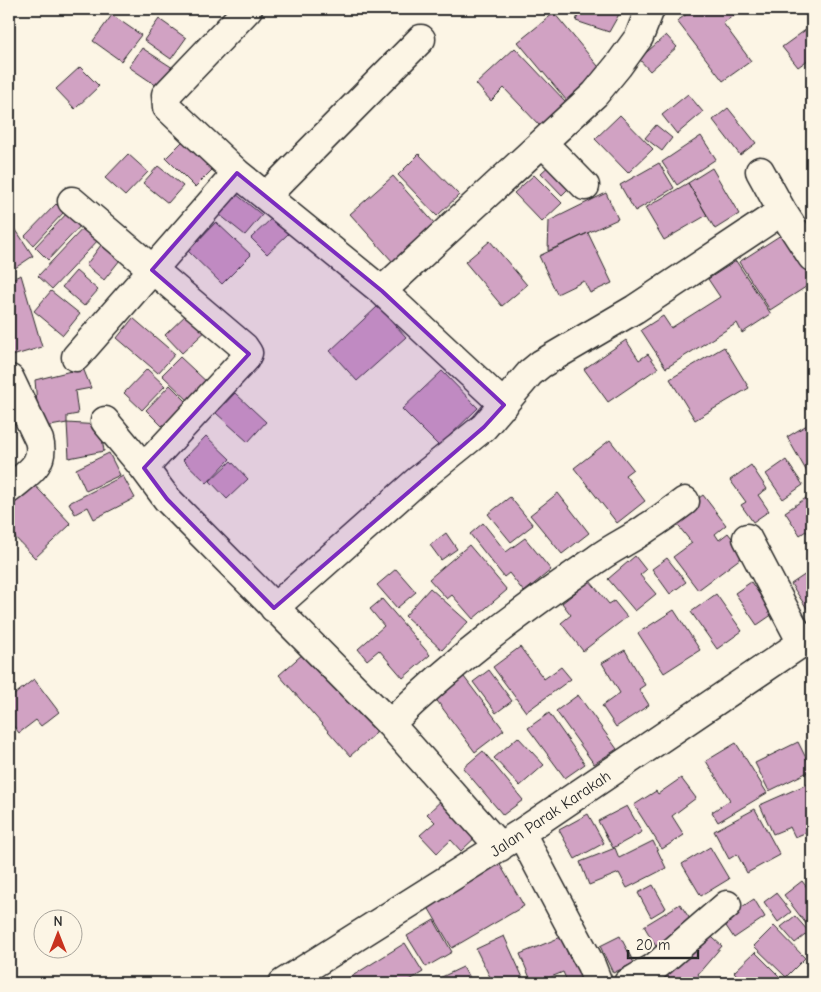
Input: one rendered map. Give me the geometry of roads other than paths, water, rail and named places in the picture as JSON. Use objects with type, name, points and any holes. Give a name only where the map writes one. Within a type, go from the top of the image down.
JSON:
[{"type":"street","points":[[248,9],[166,95],[167,106],[237,173],[382,290],[504,405]]},
{"type":"street","points":[[382,290],[595,94],[639,37],[650,9]]},
{"type":"street","points":[[266,196],[422,39]]},
{"type":"street","points":[[543,143],[585,186]]},
{"type":"street","points":[[760,171],[782,211],[812,257]]},
{"type":"street","points":[[76,357],[237,173]]},
{"type":"street","points":[[72,201],[244,346],[248,353],[144,468]]},
{"type":"street","points":[[274,608],[416,482],[484,427],[540,364],[635,309],[782,211]]},
{"type":"street","points":[[9,378],[39,440],[41,449],[38,462],[9,489]]},
{"type":"street","points":[[105,421],[167,499],[390,724],[510,840],[591,965],[598,983]]},
{"type":"street","points":[[390,724],[450,668],[534,602],[599,557],[648,528],[685,501]]},
{"type":"street","points":[[747,538],[807,639]]},
{"type":"street","name":"Jalan Parak Karakah","points":[[284,983],[510,840],[807,639]]},
{"type":"street","points":[[628,983],[655,967],[727,905]]}]
